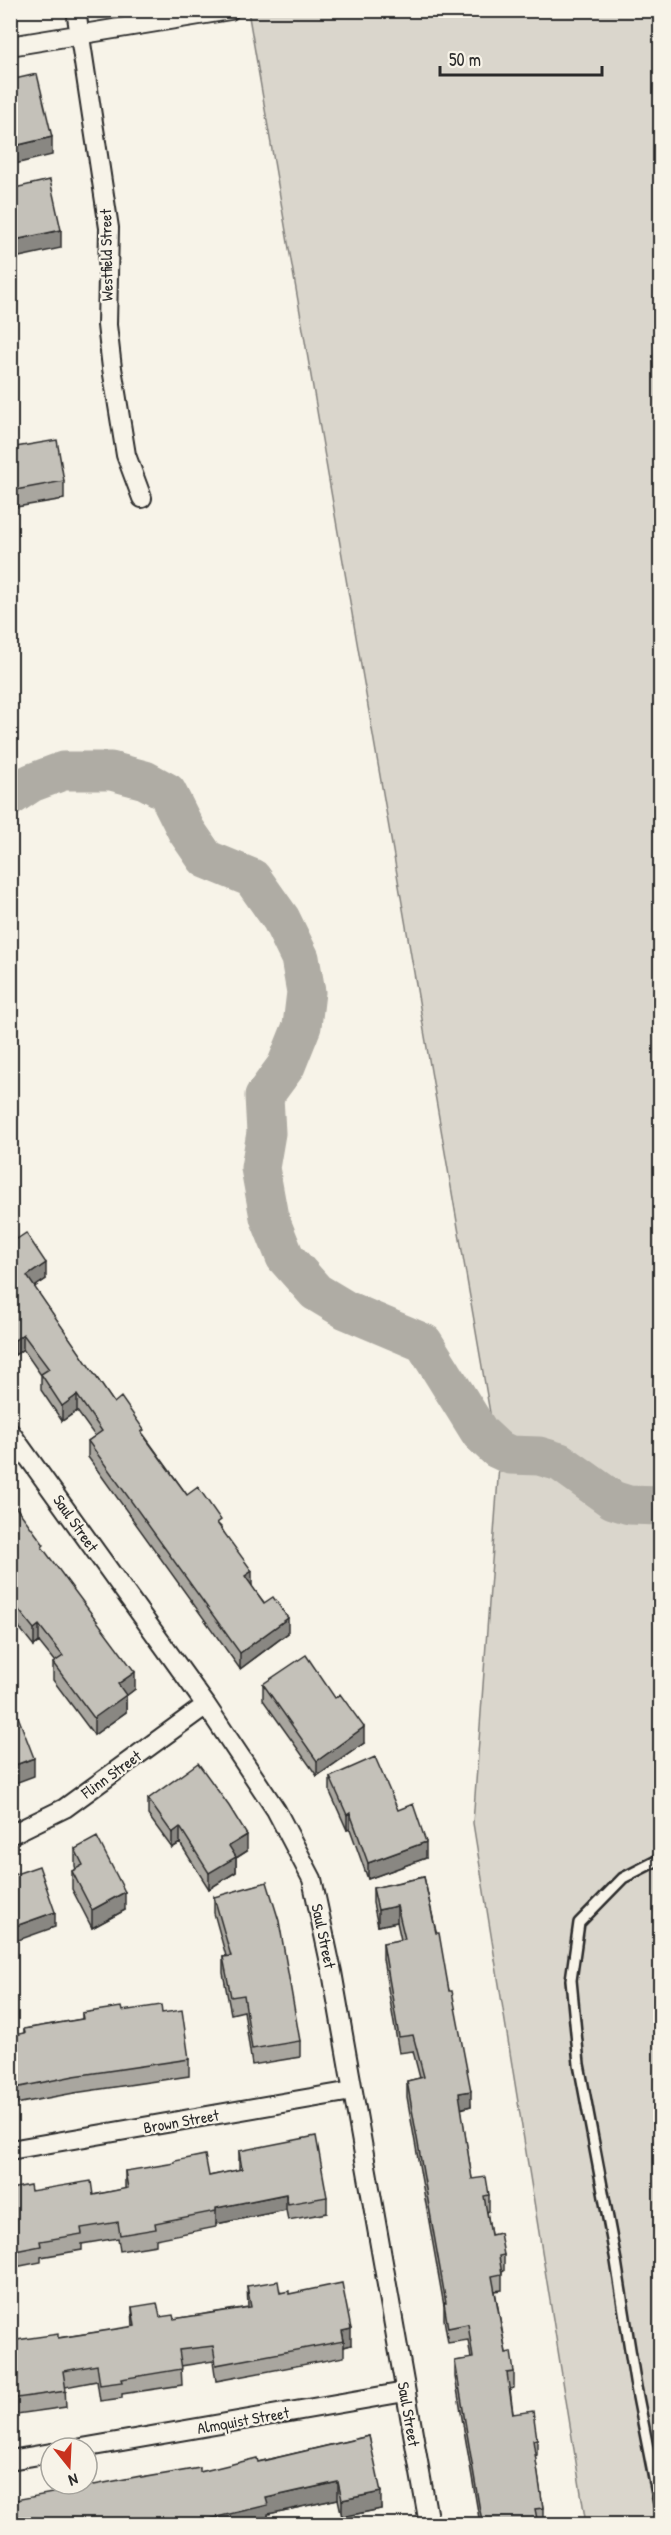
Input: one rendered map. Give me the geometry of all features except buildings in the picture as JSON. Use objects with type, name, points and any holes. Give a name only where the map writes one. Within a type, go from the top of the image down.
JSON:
[{"type":"street","name":"Westfield Street","points":[[76,10],[109,228],[107,325],[112,368],[126,455],[142,498]]},
{"type":"street","points":[[10,46],[230,10]]},
{"type":"street","name":"Saul Street","points":[[10,1432],[206,1706],[276,1810],[312,1879],[332,1972],[429,2524]]},
{"type":"street","name":"Flinn Street","points":[[10,1835],[65,1808],[206,1706]]},
{"type":"street","name":"Brown Street","points":[[10,2150],[352,2091]]},
{"type":"street","name":"Almquist Street","points":[[99,2445],[405,2392]]},
{"type":"street","points":[[10,2460],[39,2455]]},
{"type":"lane","points":[[660,1859],[623,1878],[579,1923],[571,1980],[579,2064],[660,2509]]},
{"type":"shaded area","points":[[248,11],[660,11],[660,2524],[586,2524],[473,1823],[499,1465]]},
{"type":"waterway","points":[[10,797],[31,783],[63,771],[111,771],[145,780],[167,792],[186,830],[206,859],[252,878],[281,919],[300,958],[306,992],[302,1026],[286,1066],[264,1096],[266,1133],[260,1168],[269,1217],[285,1257],[316,1292],[346,1310],[424,1343],[480,1433],[497,1449],[510,1455],[539,1456],[560,1462],[613,1500],[629,1505],[660,1506]]}]
